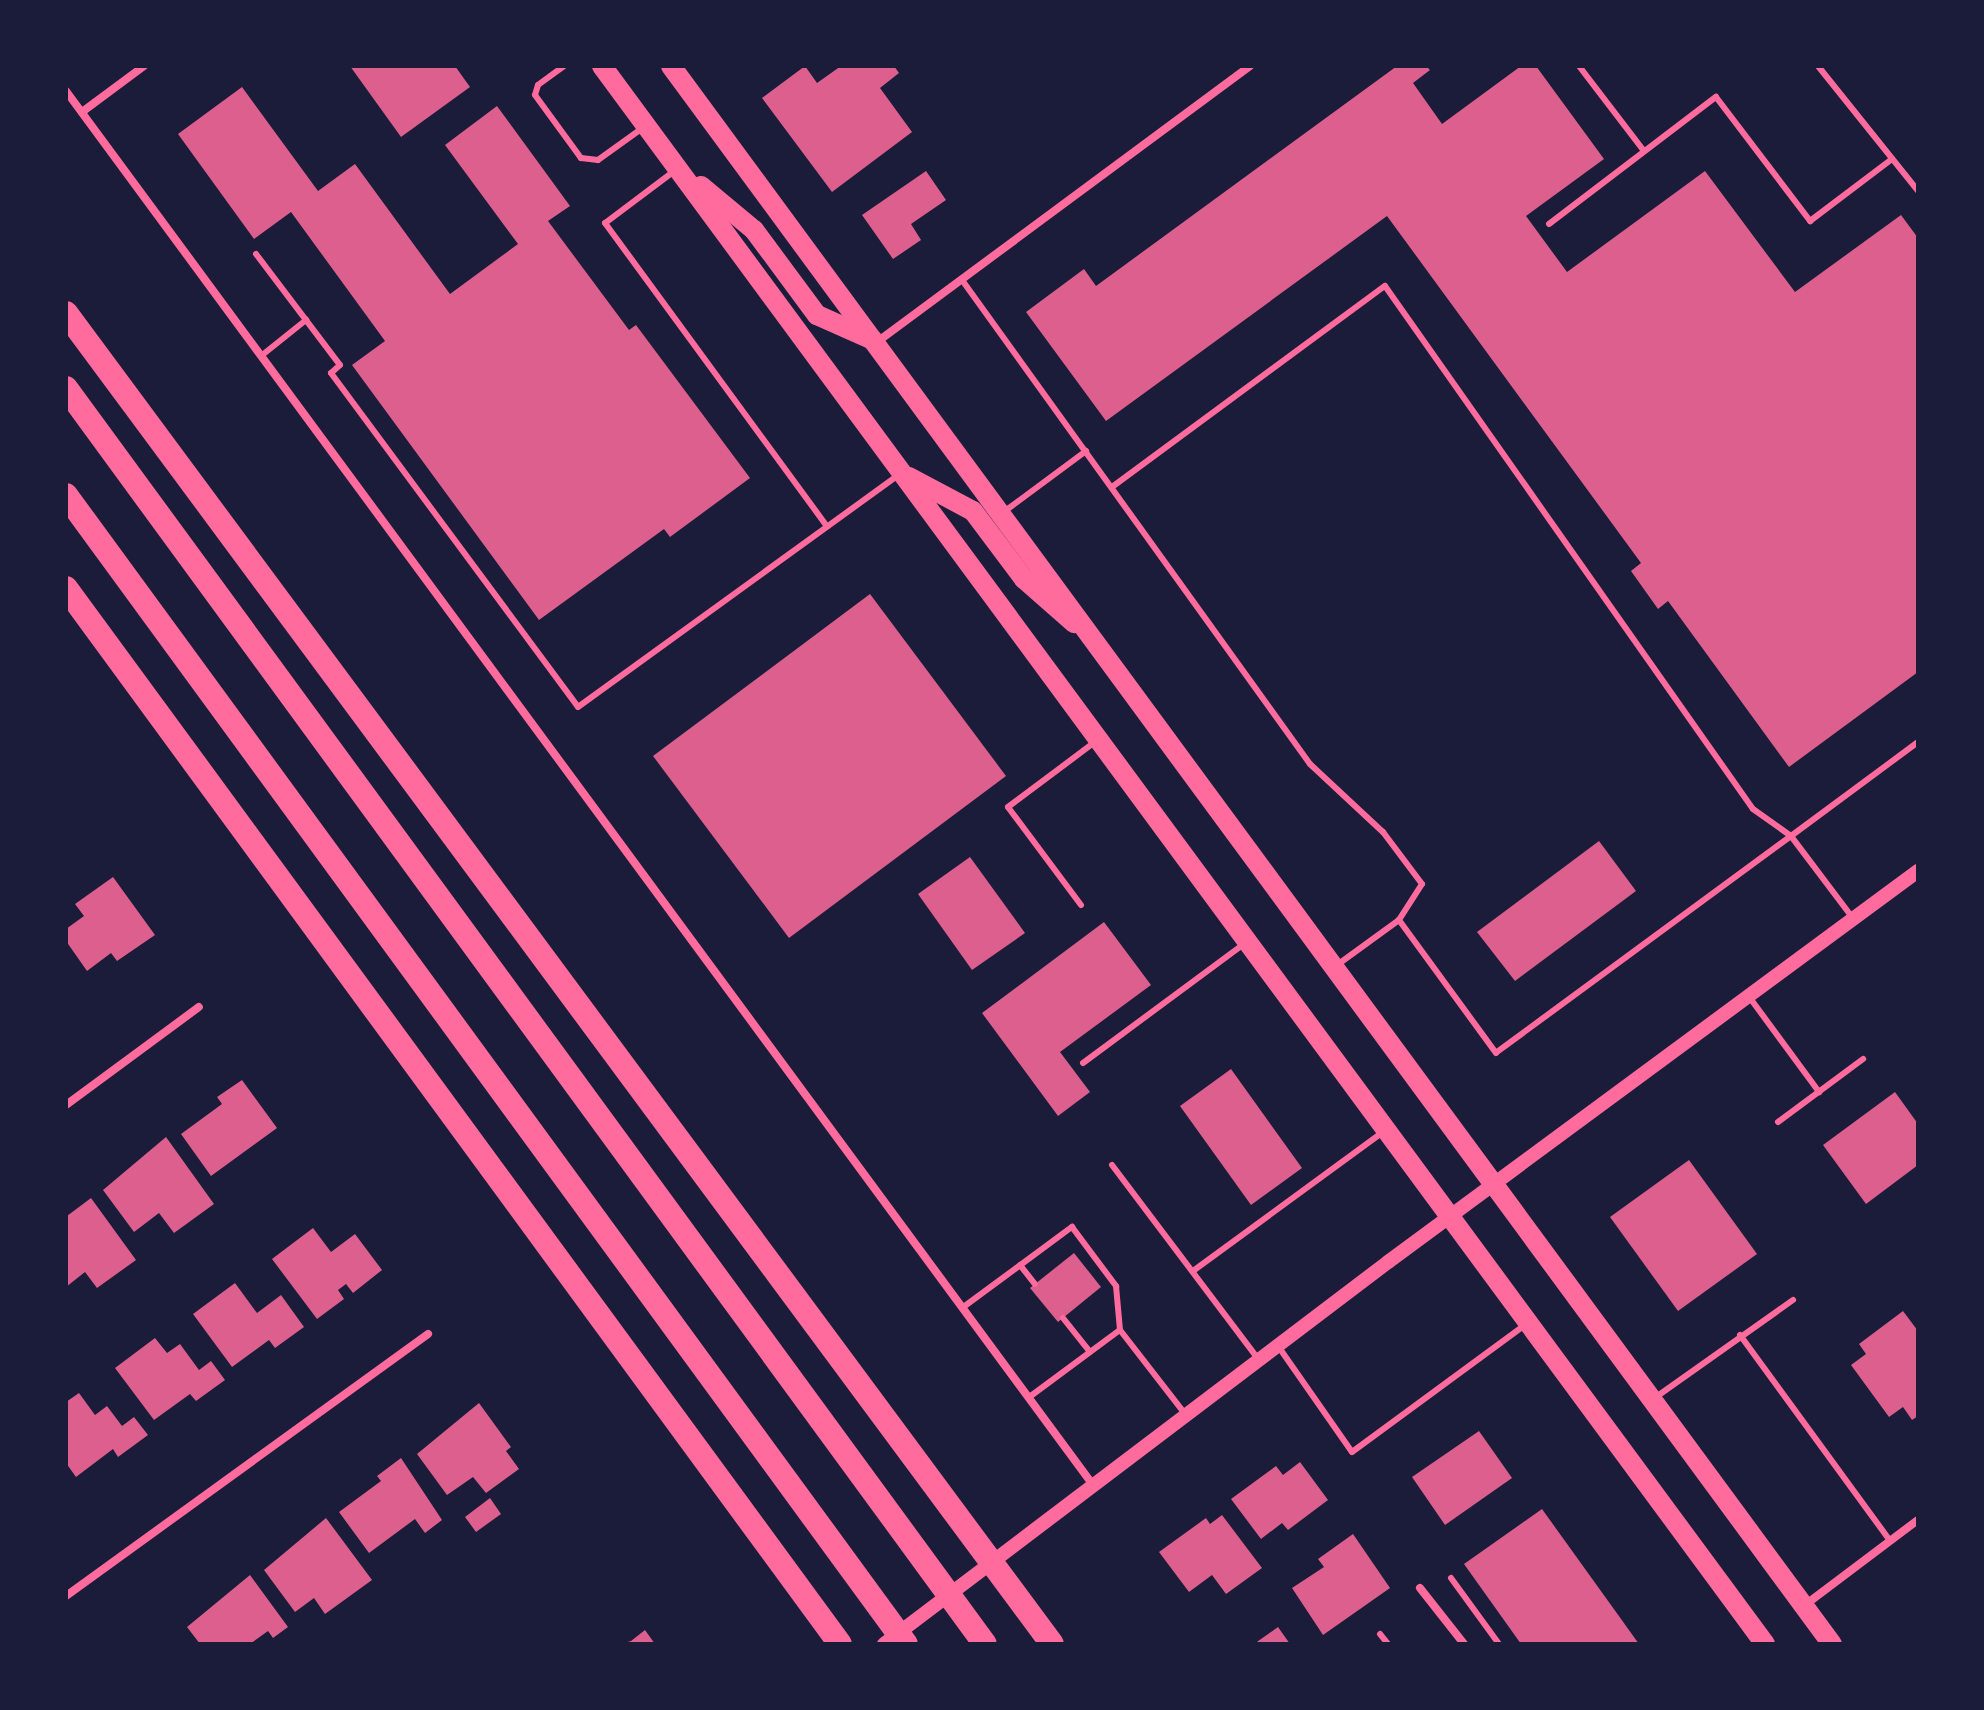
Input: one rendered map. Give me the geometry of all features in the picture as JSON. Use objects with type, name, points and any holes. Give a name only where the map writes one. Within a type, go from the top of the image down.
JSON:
[{"type":"highway","points":[[66,313],[854,1381],[1052,1644]]},
{"type":"highway","points":[[66,388],[985,1644]]},
{"type":"highway","points":[[66,495],[906,1644]]},
{"type":"highway","points":[[66,588],[840,1644]]},
{"type":"main road","points":[[602,66],[1762,1642]]},
{"type":"main road","points":[[671,66],[1003,512],[1832,1644]]},
{"type":"main road","points":[[678,168],[754,230],[817,315],[877,342]]},
{"type":"main road","points":[[902,473],[973,511],[1024,579],[1104,650]]},
{"type":"street","points":[[82,112],[144,66]]},
{"type":"street","points":[[877,342],[1250,66]]},
{"type":"street","points":[[66,91],[1093,1485]]},
{"type":"street","points":[[884,1644],[1450,1216],[1918,871]]},
{"type":"street","points":[[66,1105],[199,1007]]},
{"type":"street","points":[[66,1596],[428,1334]]},
{"type":"street","points":[[1804,1605],[1918,1520]]},
{"type":"street","points":[[1420,1588],[1464,1644]]},
{"type":"lane","points":[[564,66],[538,85],[535,95],[581,158],[598,160],[646,125]]},
{"type":"lane","points":[[1579,66],[1644,151]]},
{"type":"lane","points":[[1818,66],[1918,191]]},
{"type":"lane","points":[[1549,224],[1716,97],[1810,221],[1892,159]]},
{"type":"lane","points":[[678,168],[605,223],[827,526]]},
{"type":"lane","points":[[256,254],[340,365],[331,373],[578,707],[902,473]]},
{"type":"lane","points":[[962,280],[1310,764],[1383,832],[1422,884],[1399,920],[1335,966]]},
{"type":"lane","points":[[1112,487],[1385,286],[1753,809],[1791,836],[1853,918]]},
{"type":"lane","points":[[261,356],[306,320]]},
{"type":"lane","points":[[1003,512],[1086,451]]},
{"type":"lane","points":[[1081,905],[1008,807],[1098,739]]},
{"type":"lane","points":[[1399,920],[1496,1053],[1918,742]]},
{"type":"lane","points":[[1083,1063],[1248,941]]},
{"type":"lane","points":[[1747,995],[1819,1092]]},
{"type":"lane","points":[[1778,1122],[1863,1059]]},
{"type":"lane","points":[[1193,1271],[1385,1130]]},
{"type":"lane","points":[[1112,1165],[1259,1360]]},
{"type":"lane","points":[[962,1308],[1072,1227],[1116,1286],[1120,1330],[1186,1415]]},
{"type":"lane","points":[[1020,1265],[1035,1284]]},
{"type":"lane","points":[[1653,1399],[1793,1300]]},
{"type":"lane","points":[[1063,1318],[1090,1352]]},
{"type":"lane","points":[[1278,1346],[1352,1452],[1528,1323]]},
{"type":"lane","points":[[1028,1398],[1120,1330]]},
{"type":"lane","points":[[1740,1335],[1890,1541]]},
{"type":"lane","points":[[1451,1578],[1499,1644]]},
{"type":"lane","points":[[1380,1634],[1388,1644]]},
{"type":"building","points":[[350,66],[455,66],[470,87],[401,137]]},
{"type":"building","points":[[805,66],[817,83],[841,66],[894,66],[899,73],[880,88],[912,132],[832,192],[762,98]]},
{"type":"building","points":[[1397,66],[1426,66],[1430,70],[1413,83],[1442,124],[1521,66],[1536,66],[1604,159],[1526,216],[1567,272],[1705,171],[1795,292],[1901,215],[1918,238],[1918,672],[1789,767],[1668,601],[1658,609],[1631,571],[1641,563],[1387,216],[1106,421],[1026,312],[1084,269],[1096,286]]},
{"type":"building","points":[[242,87],[318,191],[355,164],[450,294],[518,244],[445,145],[497,106],[570,206],[548,221],[629,330],[636,325],[750,478],[670,537],[664,529],[539,620],[352,365],[385,341],[291,212],[254,239],[178,134]]},
{"type":"building","points":[[926,171],[946,200],[911,224],[921,240],[893,259],[862,215]]},
{"type":"building","points":[[870,594],[1006,776],[789,938],[653,756]]},
{"type":"building","points":[[1599,841],[1636,891],[1515,981],[1477,932]]},
{"type":"building","points":[[970,857],[1025,933],[972,970],[918,894]]},
{"type":"building","points":[[113,877],[155,935],[117,961],[111,953],[87,971],[66,941],[66,929],[84,916],[75,904]]},
{"type":"building","points":[[1104,922],[1151,985],[1060,1052],[1090,1092],[1058,1116],[982,1013]]},
{"type":"building","points":[[1231,1069],[1302,1168],[1251,1205],[1180,1106]]},
{"type":"building","points":[[242,1080],[277,1128],[211,1176],[181,1134],[222,1104],[217,1097]]},
{"type":"building","points":[[1895,1092],[1918,1124],[1918,1165],[1866,1204],[1823,1145]]},
{"type":"building","points":[[166,1137],[214,1204],[174,1233],[159,1213],[134,1232],[103,1190]]},
{"type":"building","points":[[1689,1160],[1757,1254],[1678,1311],[1610,1217]]},
{"type":"building","points":[[91,1198],[136,1260],[97,1288],[85,1272],[66,1287],[67,1216]]},
{"type":"building","points":[[313,1228],[331,1252],[355,1234],[382,1270],[353,1293],[346,1284],[338,1290],[344,1299],[317,1319],[272,1259]]},
{"type":"building","points":[[1074,1253],[1101,1287],[1058,1322],[1030,1288]]},
{"type":"building","points":[[235,1283],[257,1313],[281,1295],[304,1327],[275,1348],[269,1340],[232,1367],[193,1314]]},
{"type":"building","points":[[1903,1311],[1918,1331],[1918,1416],[1912,1420],[1903,1407],[1889,1417],[1851,1365],[1866,1354],[1859,1344]]},
{"type":"building","points":[[155,1338],[167,1353],[180,1344],[199,1370],[211,1361],[225,1380],[196,1401],[190,1394],[154,1420],[115,1368]]},
{"type":"building","points":[[79,1393],[95,1415],[107,1406],[122,1426],[134,1417],[148,1435],[118,1457],[113,1449],[76,1477],[66,1463],[66,1402]]},
{"type":"building","points":[[479,1403],[511,1447],[506,1451],[519,1469],[486,1493],[473,1477],[447,1495],[417,1454]]},
{"type":"building","points":[[1479,1431],[1512,1478],[1445,1525],[1412,1477]]},
{"type":"building","points":[[401,1458],[442,1520],[425,1533],[415,1519],[369,1553],[339,1512],[381,1481],[377,1476]]},
{"type":"building","points":[[1300,1462],[1328,1500],[1288,1530],[1282,1523],[1261,1539],[1231,1499],[1276,1466],[1283,1475]]},
{"type":"building","points":[[490,1498],[501,1514],[476,1532],[465,1517]]},
{"type":"building","points":[[1542,1509],[1639,1644],[1521,1644],[1464,1564]]},
{"type":"building","points":[[1222,1515],[1262,1568],[1226,1594],[1212,1575],[1189,1592],[1159,1552],[1206,1518],[1210,1524]]},
{"type":"building","points":[[326,1518],[372,1580],[325,1614],[314,1598],[295,1612],[264,1570]]},
{"type":"building","points":[[1353,1534],[1390,1588],[1323,1635],[1292,1588],[1324,1567],[1318,1559]]},
{"type":"building","points":[[250,1575],[288,1627],[273,1638],[268,1631],[250,1644],[200,1644],[187,1627]]},
{"type":"building","points":[[1278,1627],[1290,1644],[1254,1644]]},
{"type":"building","points":[[645,1630],[655,1644],[621,1644],[631,1641]]}]
